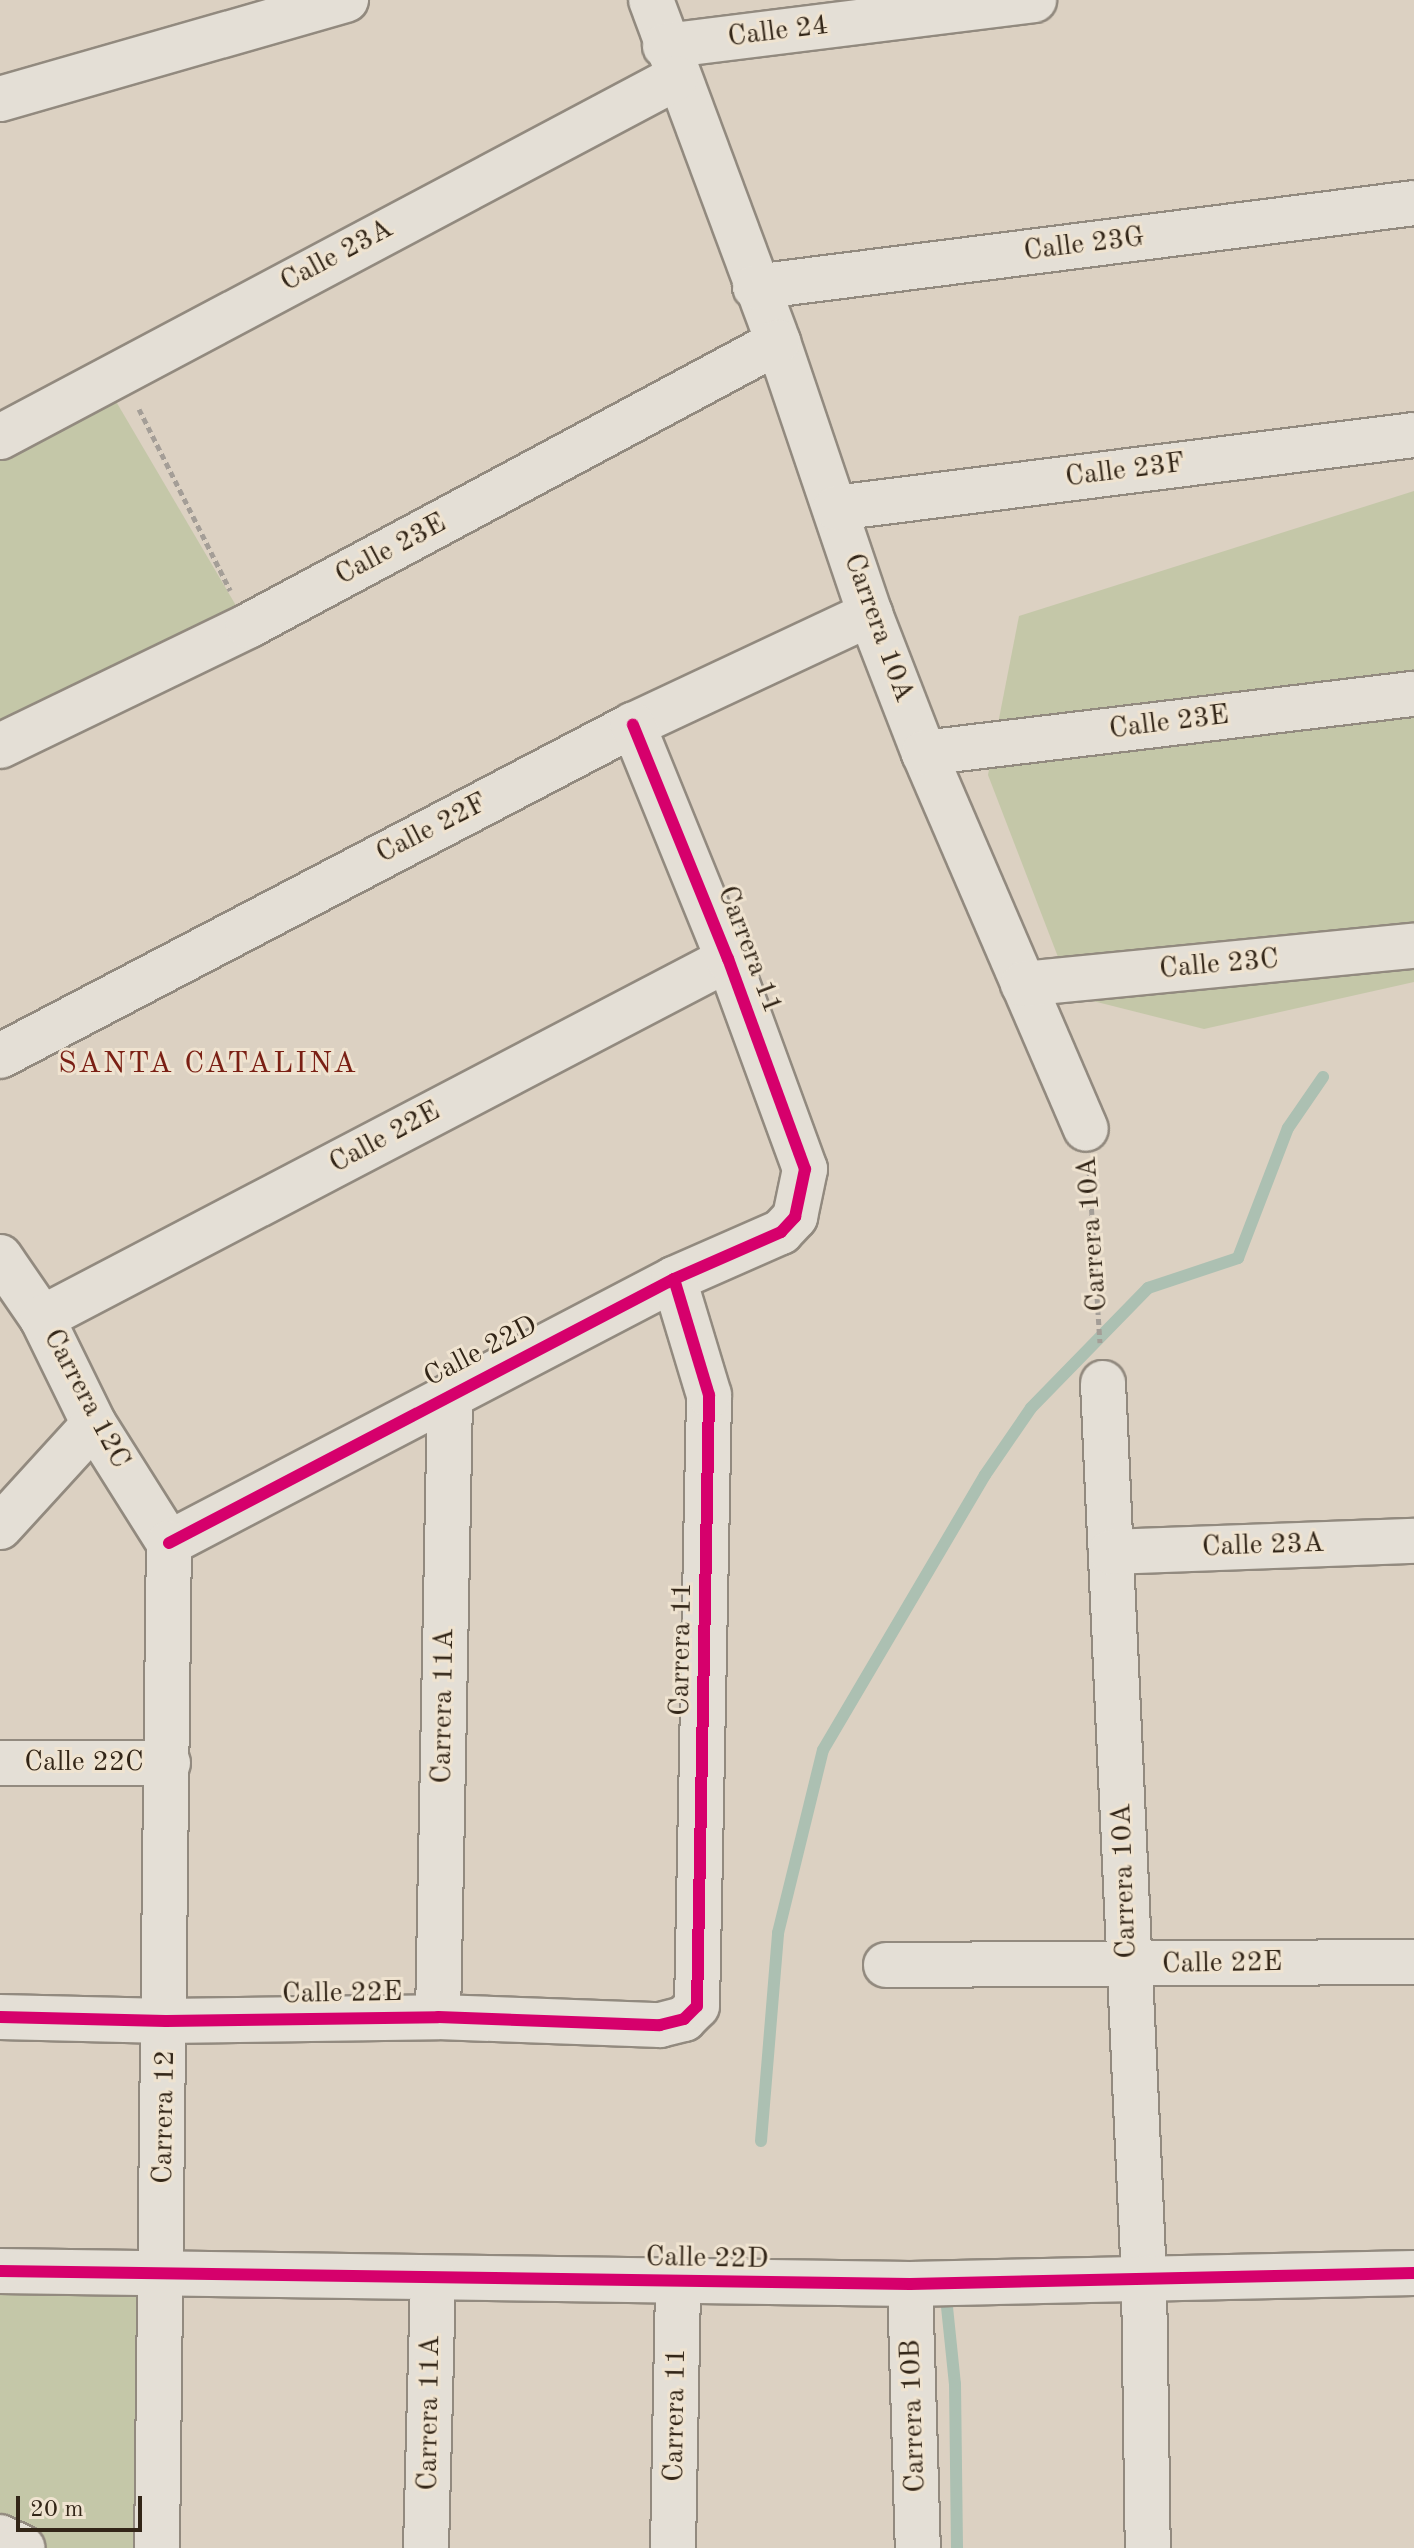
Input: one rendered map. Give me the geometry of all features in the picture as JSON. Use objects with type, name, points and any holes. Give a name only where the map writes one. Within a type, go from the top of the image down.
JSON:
[{"type":"street","points":[[0,99],[346,0]]},
{"type":"street","name":"Carrera 10A","points":[[651,0],[670,62],[778,342],[870,614],[924,753],[1086,1129]]},
{"type":"street","name":"Calle 24","points":[[670,62],[1034,0]]},
{"type":"street","name":"Calle 23A","points":[[0,437],[670,62]]},
{"type":"street","name":"Calle 23G","points":[[755,287],[1414,203]]},
{"type":"street","name":"Calle 23E","points":[[0,746],[248,626],[778,342]]},
{"type":"street","name":"Calle 23F","points":[[836,508],[1414,435]]},
{"type":"street","name":"Calle 22F","points":[[0,1056],[633,725],[870,614]]},
{"type":"street","name":"Calle 23E","points":[[924,753],[1414,694]]},
{"type":"street","name":"Carrera 11","points":[[633,725],[728,959],[805,1169],[803,1196]]},
{"type":"street","name":"Calle 23C","points":[[1023,984],[1414,946]]},
{"type":"street","name":"Calle 22E","points":[[42,1318],[728,959]]},
{"type":"street","name":"Calle 22D","points":[[169,1543],[674,1279],[781,1232],[795,1217],[803,1196]]},
{"type":"street","name":"Carrera 12C","points":[[0,1257],[42,1318],[94,1424],[169,1543]]},
{"type":"street","name":"Carrera 11","points":[[674,1279],[709,1395],[701,1993],[684,2019]]},
{"type":"street","name":"Carrera 10A","points":[[1103,1383],[1144,2278],[1148,2548]]},
{"type":"street","name":"Carrera 11A","points":[[438,2017],[450,1396]]},
{"type":"street","points":[[0,1527],[94,1424]]},
{"type":"street","name":"Calle 23A","points":[[1111,1552],[1414,1541]]},
{"type":"street","name":"Carrera 12","points":[[157,2548],[166,2021],[169,1543]]},
{"type":"street","name":"Calle 22C","points":[[0,1763],[168,1763]]},
{"type":"street","name":"Calle 22E","points":[[886,1965],[1414,1962]]},
{"type":"street","name":"Calle 22E","points":[[0,2017],[166,2021],[438,2017],[660,2025],[684,2019]]},
{"type":"street","name":"Calle 22D","points":[[0,2271],[910,2284],[1414,2273]]},
{"type":"street","name":"Carrera 11A","points":[[426,2548],[433,2278]]},
{"type":"street","name":"Carrera 11","points":[[673,2548],[678,2283]]},
{"type":"street","name":"Carrera 10B","points":[[910,2284],[918,2548]]},
{"type":"street","points":[[0,2537],[23,2548]]},
{"type":"path","points":[[119,370],[248,626]]},
{"type":"green space","points":[[114,398],[248,626],[0,746],[0,453]]},
{"type":"green space","points":[[1414,491],[1414,982],[1204,1029],[1073,996],[988,775],[1019,616]]},
{"type":"green space","points":[[0,2271],[162,2274],[157,2548],[23,2548],[0,2537]]},
{"type":"waterway","points":[[761,2141],[778,1933],[823,1750],[985,1475],[1031,1408],[1148,1288],[1238,1258],[1288,1128],[1323,1077]]},
{"type":"waterway","points":[[947,2307],[955,2384],[957,2548]]},
{"type":"cycle path","points":[[169,1543],[674,1279],[781,1232],[795,1217],[805,1169],[728,959],[633,725]]},
{"type":"cycle path","points":[[0,2017],[166,2021],[438,2017],[660,2025],[684,2019],[697,2006],[709,1395],[674,1279]]},
{"type":"cycle path","points":[[0,2271],[910,2284],[1414,2273]]},
{"type":"district","name":"SANTA CATALINA","points":[[208,1064]]}]
